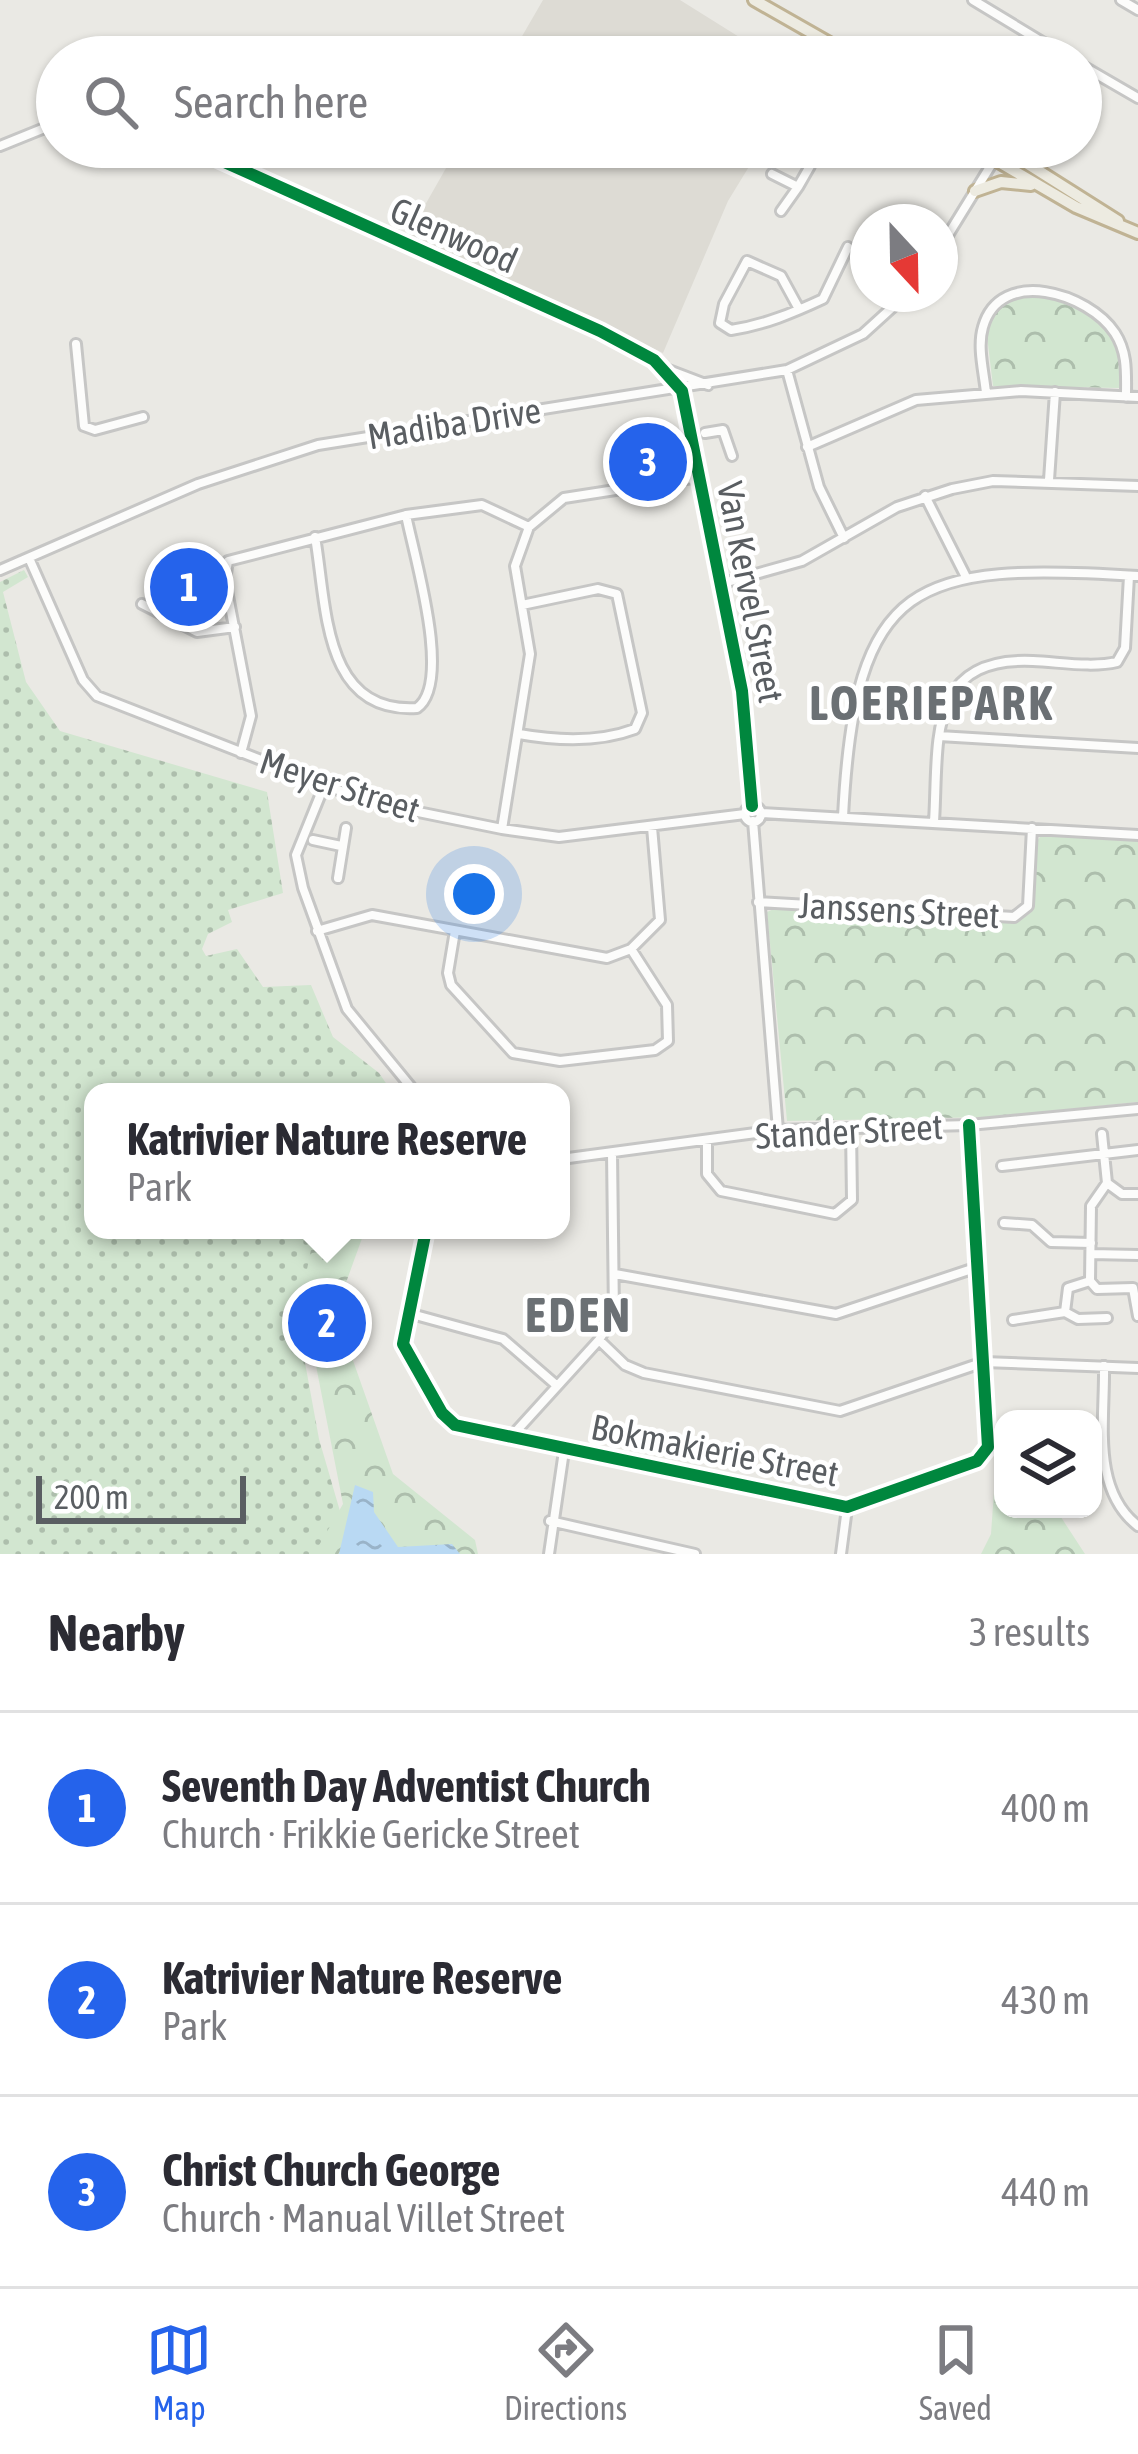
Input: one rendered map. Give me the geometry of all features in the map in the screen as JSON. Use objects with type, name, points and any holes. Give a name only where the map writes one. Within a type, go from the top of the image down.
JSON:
[{"type":"highway","points":[[754,0],[813,36]]},
{"type":"highway","points":[[1008,168],[1138,233]]},
{"type":"highway","points":[[1033,168],[1120,224]]},
{"type":"highway","points":[[975,191],[1008,181],[1040,187]]},
{"type":"street","points":[[974,0],[1033,36]]},
{"type":"street","points":[[1121,0],[1138,10]]},
{"type":"street","points":[[1102,77],[1138,98]]},
{"type":"street","points":[[0,146],[36,131]]},
{"type":"street","name":"Glenwood","points":[[238,168],[600,331],[664,368],[682,391]]},
{"type":"street","points":[[782,211],[809,168]]},
{"type":"street","points":[[958,219],[989,168]]},
{"type":"street","points":[[772,174],[798,187]]},
{"type":"street","points":[[799,310],[781,276],[747,262],[724,304],[720,323],[731,330],[757,326],[799,310],[831,291],[848,247]]},
{"type":"street","points":[[986,393],[981,341],[987,316],[1001,300],[1038,291],[1077,304],[1111,327],[1124,355],[1126,397]]},
{"type":"street","name":"Madiba Drive","points":[[0,570],[198,484],[318,446],[682,391],[787,370],[863,334],[887,312]]},
{"type":"street","points":[[76,344],[84,426],[95,430],[143,417]]},
{"type":"street","points":[[664,368],[710,386]]},
{"type":"street","points":[[787,370],[807,447],[844,538]]},
{"type":"street","name":"Van Kervel Street","points":[[682,391],[742,692],[778,1130]]},
{"type":"street","points":[[1049,481],[1055,392]]},
{"type":"street","points":[[807,447],[902,403],[986,393],[1138,397]]},
{"type":"street","points":[[705,433],[723,430],[732,456]]},
{"type":"street","points":[[502,829],[530,654],[515,566],[529,527],[564,498],[699,476]]},
{"type":"street","points":[[720,584],[791,566],[925,496],[993,481],[1138,486]]},
{"type":"street","points":[[925,496],[966,575]]},
{"type":"street","points":[[241,753],[250,716],[224,570],[228,561],[406,515],[489,505],[529,527]]},
{"type":"street","points":[[315,537],[342,676],[365,696],[417,708],[430,691],[434,662],[406,515]]},
{"type":"street","name":"Meyer Street","points":[[29,558],[92,691],[384,807],[559,837],[752,814],[1138,835]]},
{"type":"street","points":[[843,817],[850,715],[870,650],[912,602],[966,575],[1018,570],[1133,576],[1125,648],[1117,662],[1007,660],[981,666],[954,687],[939,736],[934,822]]},
{"type":"street","points":[[520,734],[561,740],[603,737],[633,730],[642,713],[616,594],[598,589],[522,605]]},
{"type":"street","points":[[142,604],[197,632],[235,628]]},
{"type":"street","points":[[939,736],[1138,748]]},
{"type":"street","points":[[324,785],[296,855],[317,931],[347,1009],[409,1083]]},
{"type":"street","points":[[317,931],[372,915],[607,958],[631,949],[660,920],[652,827]]},
{"type":"street","points":[[338,878],[346,828]]},
{"type":"street","name":"Janssens Street","points":[[758,902],[1014,917],[1028,906],[1032,828]]},
{"type":"street","points":[[313,840],[341,846]]},
{"type":"street","points":[[455,932],[448,973],[451,985],[504,1048],[560,1061],[656,1049],[668,1042],[668,1005],[631,949]]},
{"type":"street","name":"Stander Street","points":[[570,1158],[778,1130],[969,1125],[1138,1109]]},
{"type":"street","name":"Bokmakierie Street","points":[[424,1239],[403,1344],[442,1413],[466,1430],[847,1508],[984,1455],[984,1362],[969,1125]]},
{"type":"street","points":[[707,1141],[707,1174],[721,1191],[835,1214],[852,1200],[851,1129]]},
{"type":"street","points":[[1102,1134],[1107,1183],[1092,1203],[1090,1281],[1097,1289],[1134,1289],[1138,1316]]},
{"type":"street","points":[[1001,1166],[1105,1150],[1138,1150]]},
{"type":"street","points":[[509,1439],[599,1340],[614,1315],[612,1153]]},
{"type":"street","points":[[1107,1183],[1122,1194],[1138,1194]]},
{"type":"street","points":[[1004,1223],[1032,1225],[1055,1243],[1091,1243]]},
{"type":"street","points":[[1091,1254],[1138,1255]]},
{"type":"street","points":[[615,1274],[836,1314],[978,1267]]},
{"type":"street","points":[[1065,1312],[1069,1287],[1090,1281]]},
{"type":"street","points":[[1013,1319],[1065,1312],[1078,1319],[1107,1318]]},
{"type":"street","points":[[408,1313],[508,1341],[555,1384]]},
{"type":"street","points":[[599,1340],[625,1365],[644,1373],[840,1411],[984,1362],[1138,1368]]},
{"type":"street","points":[[1103,1366],[1106,1483],[1116,1504],[1138,1526]]},
{"type":"street","points":[[549,1554],[550,1521],[564,1451]]},
{"type":"street","points":[[841,1554],[847,1508]]},
{"type":"street","points":[[550,1521],[695,1554]]},
{"type":"street","points":[[621,1554],[624,1539]]},
{"type":"shaded area","points":[[543,0],[680,0],[737,36],[522,36]]},
{"type":"shaded area","points":[[446,168],[748,168],[728,201],[663,353],[408,235]]},
{"type":"green space","points":[[1021,296],[1060,300],[1094,319],[1117,349],[1120,388],[993,386],[986,328],[1002,305]]},
{"type":"green space","points":[[24,570],[28,577],[3,592],[26,682],[60,731],[267,792],[283,893],[228,910],[232,922],[208,934],[202,949],[206,956],[237,949],[263,987],[311,985],[333,1037],[386,1083],[84,1083],[84,1239],[314,1239],[299,1330],[319,1439],[344,1525],[332,1554],[0,1554],[0,582]]},
{"type":"green space","points":[[1041,835],[1138,841],[1138,1102],[991,1117],[787,1121],[767,912],[776,908],[1019,920],[1031,908],[1035,845]]},
{"type":"green space","points":[[313,1239],[362,1239],[343,1291],[350,1352],[393,1474],[475,1540],[478,1554],[314,1554],[343,1504],[302,1294]]},
{"type":"green space","points":[[994,1491],[994,1518],[1062,1518],[1085,1554],[981,1554],[991,1534]]},
{"type":"water","points":[[355,1485],[373,1492],[374,1512],[398,1547],[452,1544],[460,1554],[339,1554]]},
{"type":"cycle path","points":[[238,168],[600,331],[654,360],[682,391],[742,691],[752,806]]},
{"type":"cycle path","points":[[424,1239],[403,1344],[442,1413],[455,1425],[847,1507],[977,1461],[988,1447],[969,1125]]},
{"type":"place","name":"Christ Church George","points":[[648,462]]},
{"type":"place","name":"Seventh Day Adventist Church","points":[[189,587]]},
{"type":"place","name":"Katrivier Nature Reserve","points":[[327,1323]]},
{"type":"district","name":"LOERIEPARK","points":[[932,703]]},
{"type":"district","name":"EDEN","points":[[579,1315]]}]
